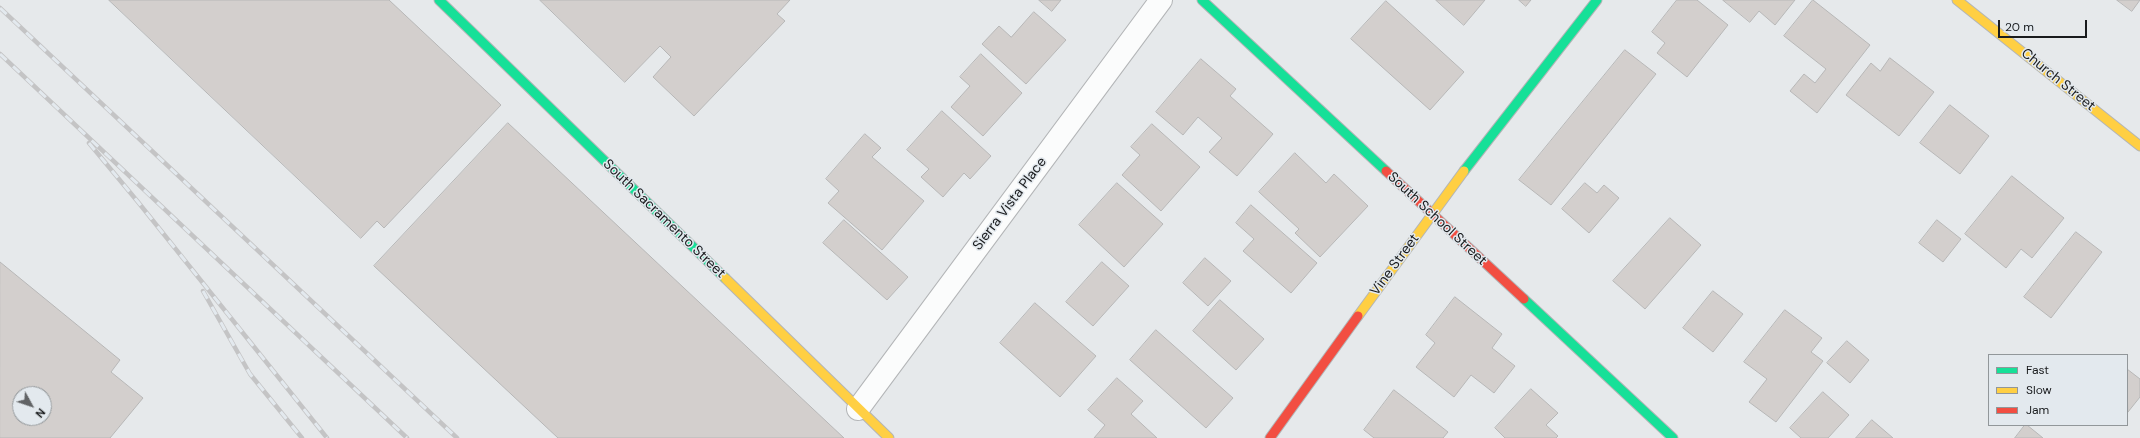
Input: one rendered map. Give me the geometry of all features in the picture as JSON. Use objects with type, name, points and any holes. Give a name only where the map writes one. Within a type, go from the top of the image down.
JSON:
[{"type":"street","name":"South Sacramento Street","points":[[439,0],[889,438]]},
{"type":"street","name":"Sierra Vista Place","points":[[858,409],[1161,0]]},
{"type":"street","name":"South School Street","points":[[1202,0],[1673,438]]},
{"type":"street","name":"Vine Street","points":[[1270,438],[1431,214],[1597,0]]},
{"type":"street","name":"Church Street","points":[[1957,0],[2140,146]]},
{"type":"building","points":[[109,0],[389,0],[501,105],[384,228],[377,221],[361,238]]},
{"type":"building","points":[[540,0],[790,0],[777,14],[785,21],[694,116],[653,77],[671,57],[660,46],[625,82]]},
{"type":"building","points":[[1039,0],[1061,0],[1052,11]]},
{"type":"building","points":[[1436,0],[1485,0],[1464,25]]},
{"type":"building","points":[[1519,0],[1531,0],[1526,6]]},
{"type":"building","points":[[1677,0],[1697,0],[1728,25],[1687,77],[1657,53],[1665,43],[1652,32]]},
{"type":"building","points":[[1723,0],[1795,0],[1775,25],[1759,11],[1750,22]]},
{"type":"building","points":[[1813,0],[1870,45],[1817,113],[1790,91],[1804,74],[1815,83],[1826,69],[1784,36]]},
{"type":"building","points":[[2117,0],[2140,0],[2132,11]]},
{"type":"building","points":[[1386,1],[1464,72],[1430,110],[1351,39]]},
{"type":"building","points":[[1034,12],[1066,40],[1026,84],[982,44],[999,26],[1011,37]]},
{"type":"building","points":[[1625,50],[1656,74],[1551,205],[1519,180]]},
{"type":"building","points":[[981,54],[1022,93],[983,136],[951,107],[970,86],[960,77]]},
{"type":"building","points":[[1890,58],[1934,92],[1899,136],[1846,95],[1871,63],[1880,71]]},
{"type":"building","points":[[1201,59],[1236,89],[1230,96],[1273,134],[1237,176],[1209,152],[1222,138],[1198,117],[1183,135],[1156,112]]},
{"type":"building","points":[[1950,105],[1989,136],[1960,174],[1920,143]]},
{"type":"building","points":[[942,111],[991,156],[970,179],[964,173],[943,197],[921,177],[929,169],[907,150]]},
{"type":"building","points":[[508,123],[844,438],[558,438],[374,266]]},
{"type":"building","points":[[1152,124],[1200,167],[1161,211],[1122,175],[1140,155],[1131,147]]},
{"type":"building","points":[[865,134],[881,148],[872,157],[924,201],[882,250],[828,203],[839,191],[826,179]]},
{"type":"building","points":[[1295,153],[1326,183],[1334,174],[1368,206],[1320,257],[1295,233],[1299,229],[1259,192]]},
{"type":"building","points":[[2012,176],[2064,218],[2032,258],[2021,249],[2006,268],[1965,234]]},
{"type":"building","points":[[1117,183],[1163,224],[1124,267],[1079,225]]},
{"type":"building","points":[[1585,183],[1597,193],[1604,185],[1619,198],[1589,233],[1562,209]]},
{"type":"building","points":[[1251,205],[1317,263],[1291,293],[1243,251],[1254,239],[1236,223]]},
{"type":"building","points":[[1670,218],[1701,245],[1645,309],[1613,281]]},
{"type":"building","points":[[844,220],[908,277],[887,300],[823,243]]},
{"type":"building","points":[[1937,220],[1961,239],[1943,262],[1919,243]]},
{"type":"building","points":[[2076,232],[2102,252],[2051,318],[2024,297]]},
{"type":"building","points":[[1205,258],[1231,281],[1208,306],[1183,283]]},
{"type":"building","points":[[0,262],[120,360],[111,372],[143,398],[110,438],[0,438]]},
{"type":"building","points":[[1102,262],[1129,286],[1093,326],[1066,302]]},
{"type":"building","points":[[1713,291],[1743,314],[1713,352],[1683,328]]},
{"type":"building","points":[[1455,297],[1502,334],[1492,348],[1515,366],[1494,393],[1471,375],[1454,397],[1416,367],[1435,343],[1426,335]]},
{"type":"building","points":[[1220,300],[1264,339],[1236,370],[1193,331]]},
{"type":"building","points":[[1035,303],[1096,356],[1060,397],[1000,343]]},
{"type":"building","points":[[1785,310],[1822,338],[1811,352],[1823,361],[1776,422],[1749,402],[1767,379],[1744,362]]},
{"type":"building","points":[[1156,330],[1233,398],[1206,428],[1130,360]]},
{"type":"building","points":[[1847,341],[1869,360],[1850,383],[1827,363]]},
{"type":"building","points":[[2128,370],[2140,379],[2140,397],[2128,412]]},
{"type":"building","points":[[1117,378],[1143,401],[1131,414],[1157,438],[1094,438],[1105,425],[1088,410]]},
{"type":"building","points":[[1531,389],[1558,413],[1546,425],[1558,436],[1556,438],[1505,438],[1495,428]]},
{"type":"building","points":[[1394,390],[1448,432],[1443,438],[1374,438],[1364,430]]},
{"type":"building","points":[[1823,392],[1849,415],[1828,438],[1801,438],[1790,428]]},
{"type":"building","points":[[1872,420],[1893,438],[1856,438]]},
{"type":"building","points":[[2024,426],[2028,426],[2043,438],[2015,438]]},
{"type":"railway","points":[[0,8],[457,438]]},
{"type":"railway","points":[[0,54],[407,438]]},
{"type":"railway","points":[[89,143],[327,438]]},
{"type":"railway","points":[[203,291],[250,374],[302,438]]},
{"type":"traffic: fast","points":[[439,0],[725,278]]},
{"type":"traffic: fast","points":[[1202,0],[1386,171]]},
{"type":"traffic: fast","points":[[1464,171],[1597,0]]},
{"type":"traffic: fast","points":[[1524,299],[1673,438]]},
{"type":"traffic: slow","points":[[1957,0],[2140,146]]},
{"type":"traffic: slow","points":[[1358,316],[1464,171]]},
{"type":"traffic: slow","points":[[725,278],[889,438]]},
{"type":"traffic: jam","points":[[1386,171],[1524,299]]},
{"type":"traffic: jam","points":[[1270,438],[1358,316]]}]
